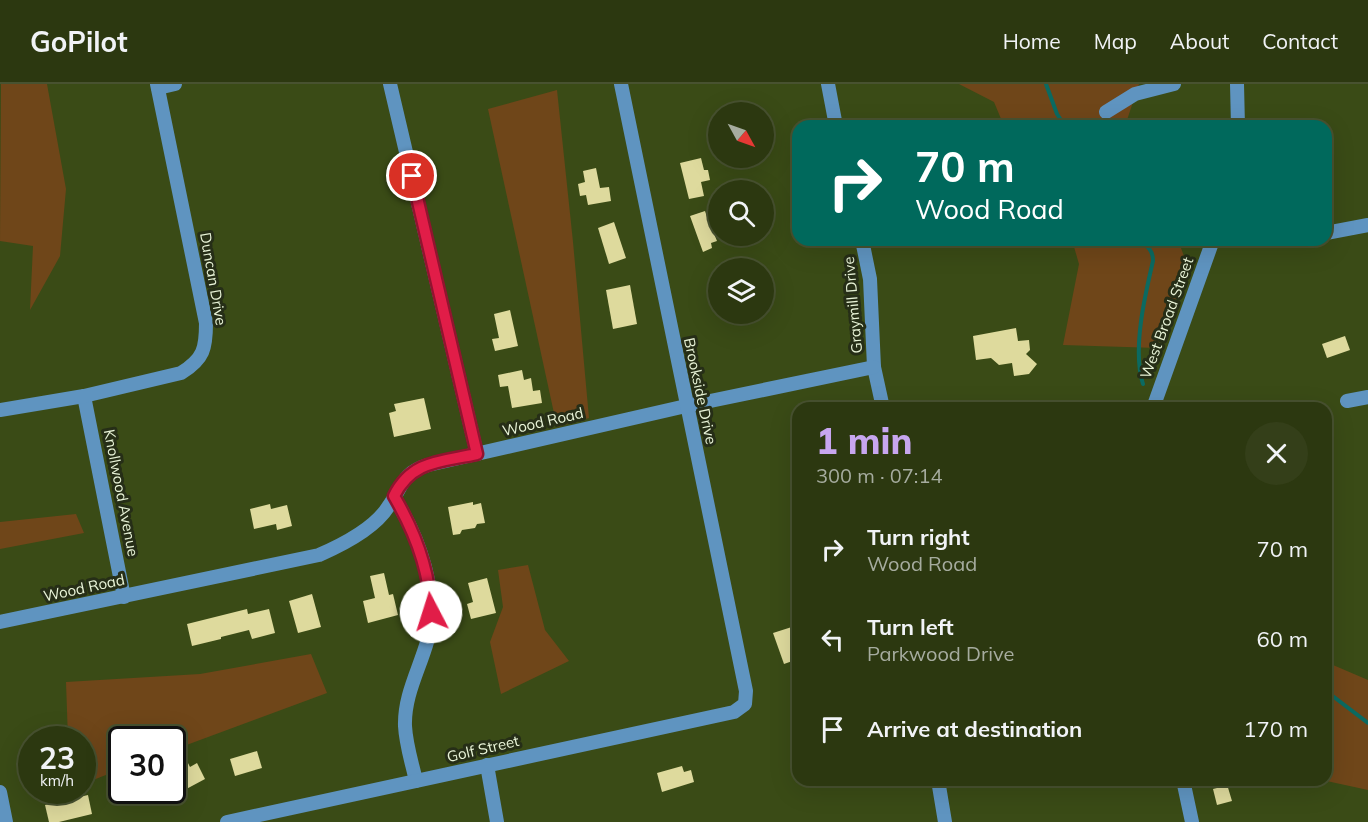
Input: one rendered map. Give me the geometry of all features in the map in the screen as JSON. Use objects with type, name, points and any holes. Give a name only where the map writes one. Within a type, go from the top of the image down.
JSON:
[{"type":"street","points":[[157,86],[174,84]]},
{"type":"street","points":[[390,84],[477,454]]},
{"type":"street","name":"Brookside Drive","points":[[621,84],[746,691],[745,704]]},
{"type":"street","points":[[828,84],[835,120]]},
{"type":"street","points":[[1106,112],[1136,94],[1174,84]]},
{"type":"street","points":[[1237,84],[1238,120]]},
{"type":"street","name":"Duncan Drive","points":[[0,410],[84,396],[182,373],[200,357],[205,347],[206,323],[157,86]]},
{"type":"street","points":[[1332,231],[1368,225]]},
{"type":"street","name":"Graymill Drive","points":[[863,246],[870,279],[874,367]]},
{"type":"street","name":"West Broad Street","points":[[1155,402],[1211,246]]},
{"type":"street","points":[[874,367],[882,402]]},
{"type":"street","name":"Wood Road","points":[[0,622],[319,555],[350,541],[384,512],[400,483],[418,468],[686,406],[874,367]]},
{"type":"street","name":"Knollwood Avenue","points":[[84,396],[124,597]]},
{"type":"street","points":[[1347,401],[1368,397]]},
{"type":"street","points":[[394,496],[406,516],[418,546],[431,599],[426,643],[406,707],[405,727],[416,781]]},
{"type":"street","name":"Golf Street","points":[[227,822],[734,712],[745,704]]},
{"type":"street","points":[[487,765],[497,822]]},
{"type":"street","points":[[939,786],[945,822]]},
{"type":"street","points":[[1184,786],[1192,822]]},
{"type":"street","points":[[0,792],[6,822]]},
{"type":"shaded area","points":[[1,84],[47,84],[66,189],[60,256],[30,310],[33,246],[0,241]]},
{"type":"shaded area","points":[[959,84],[1139,84],[1127,120],[1002,120],[994,102]]},
{"type":"shaded area","points":[[557,90],[589,418],[557,427],[488,109]]},
{"type":"shaded area","points":[[1074,246],[1180,246],[1188,267],[1157,348],[1063,345],[1079,264]]},
{"type":"shaded area","points":[[76,514],[84,533],[0,549],[0,522]]},
{"type":"shaded area","points":[[528,565],[545,630],[569,661],[501,694],[490,642],[503,607],[498,570]]},
{"type":"shaded area","points":[[311,654],[327,693],[186,745],[186,726],[108,726],[108,774],[96,779],[96,726],[68,726],[66,682],[200,674]]},
{"type":"shaded area","points":[[1332,665],[1368,680],[1368,790],[1332,782]]},
{"type":"building","points":[[701,158],[704,170],[708,170],[710,180],[701,182],[704,196],[689,199],[680,163]]},
{"type":"building","points":[[596,168],[600,188],[609,187],[611,201],[588,205],[586,195],[580,196],[578,184],[585,182],[583,171]]},
{"type":"building","points":[[705,211],[708,217],[708,246],[712,248],[703,252],[690,216]]},
{"type":"building","points":[[614,222],[626,258],[609,264],[598,228]]},
{"type":"building","points":[[630,285],[637,324],[613,329],[606,290]]},
{"type":"building","points":[[510,310],[518,346],[495,351],[492,339],[499,338],[494,314]]},
{"type":"building","points":[[1016,328],[1018,341],[1029,340],[1030,350],[1026,354],[1037,364],[1029,374],[1014,376],[1012,363],[999,365],[991,358],[976,360],[973,336]]},
{"type":"building","points":[[1345,336],[1350,350],[1327,358],[1322,344]]},
{"type":"building","points":[[522,370],[524,380],[531,378],[533,391],[540,390],[542,403],[512,408],[508,386],[500,387],[498,375]]},
{"type":"building","points":[[424,398],[431,429],[394,437],[389,413],[396,411],[394,404]]},
{"type":"building","points":[[473,502],[473,505],[481,503],[485,523],[477,524],[475,528],[462,530],[460,534],[453,535],[448,507]]},
{"type":"building","points":[[270,504],[271,509],[287,505],[292,526],[277,530],[276,524],[254,529],[250,509]]},
{"type":"building","points":[[384,573],[389,595],[393,594],[398,615],[368,623],[363,601],[375,598],[370,576]]},
{"type":"building","points":[[487,578],[496,613],[471,619],[467,604],[473,602],[468,583]]},
{"type":"building","points":[[312,594],[321,627],[298,633],[289,601]]},
{"type":"building","points":[[247,609],[248,614],[269,609],[275,633],[252,639],[249,630],[192,646],[187,624]]},
{"type":"building","points":[[792,627],[792,661],[784,664],[773,633]]},
{"type":"building","points":[[257,751],[262,768],[235,776],[230,759]]},
{"type":"building","points":[[186,759],[190,767],[197,763],[205,779],[186,789]]},
{"type":"building","points":[[682,766],[684,772],[691,770],[694,782],[662,792],[657,773]]},
{"type":"building","points":[[1216,786],[1228,786],[1232,801],[1217,805],[1213,789],[1217,788]]},
{"type":"building","points":[[90,804],[92,814],[59,822],[49,822],[45,805]]},
{"type":"waterway","points":[[1046,84],[1061,120]]},
{"type":"waterway","points":[[1143,384],[1139,339],[1143,306],[1153,261],[1151,251],[1147,246]]},
{"type":"waterway","points":[[1332,696],[1368,723]]},
{"type":"route","points":[[412,176],[477,454],[418,468],[400,483],[394,496],[406,516],[418,546],[429,584],[431,612]]}]
